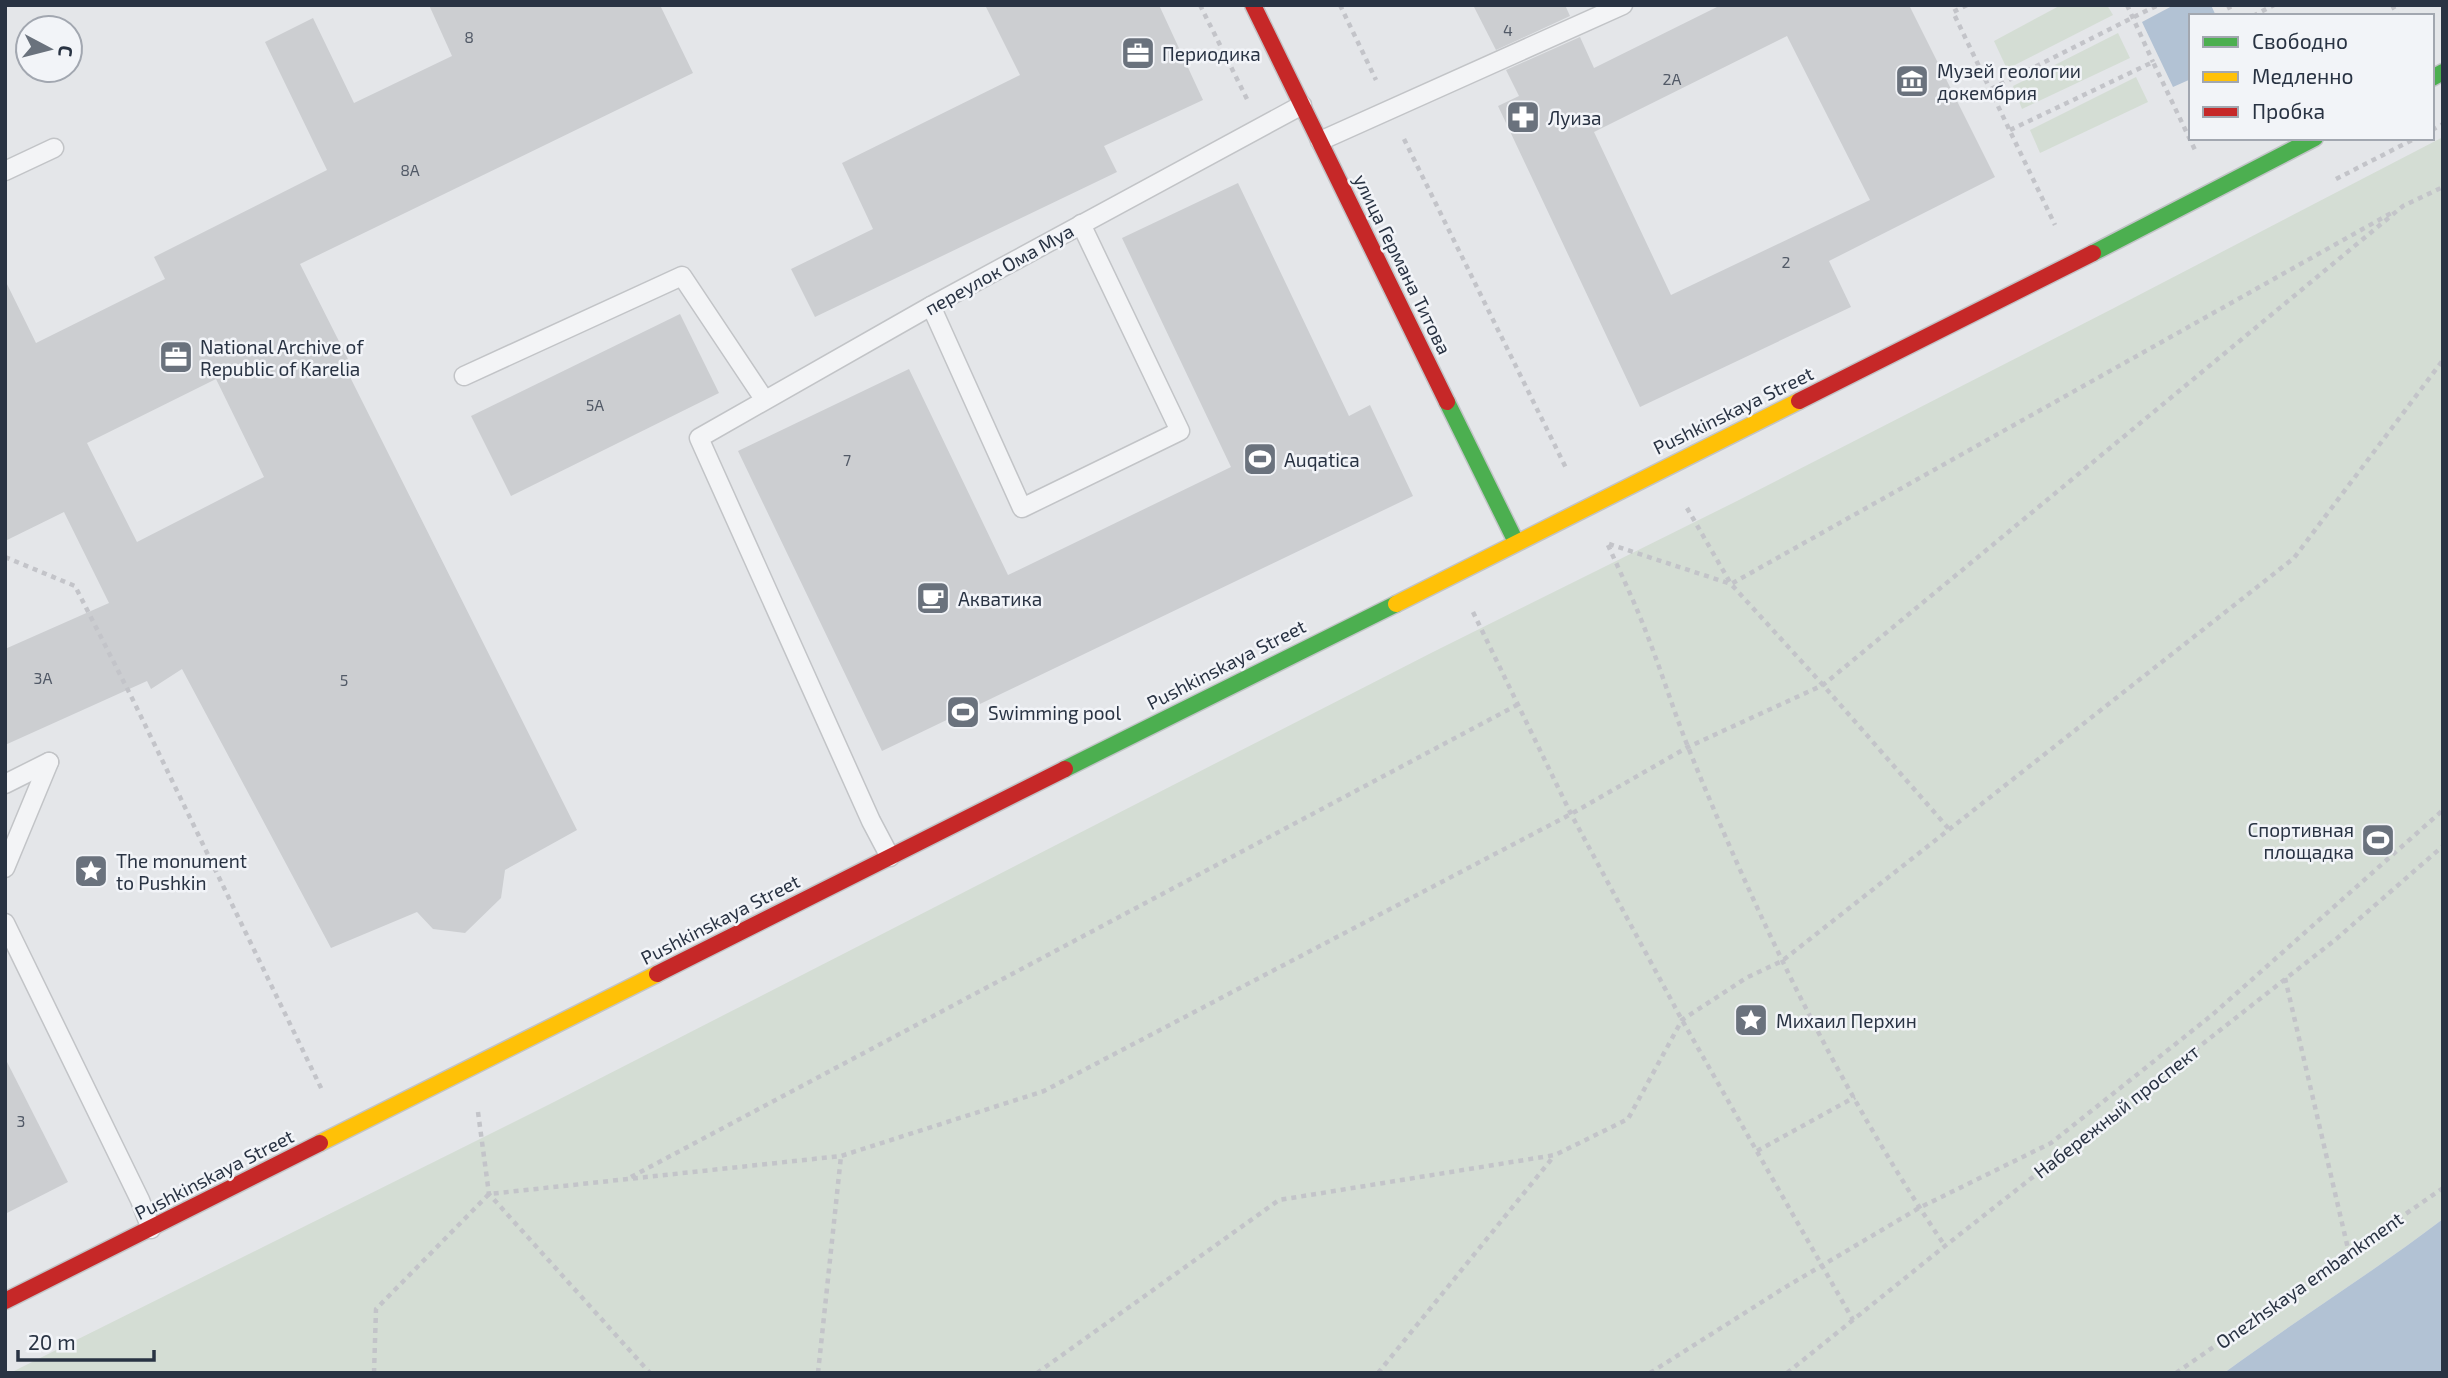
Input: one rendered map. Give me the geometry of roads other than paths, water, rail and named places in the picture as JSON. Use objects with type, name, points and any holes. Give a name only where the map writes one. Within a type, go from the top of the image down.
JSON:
[{"type":"street","name":"улица Германа Титова","points":[[1253,5],[1516,542]]},
{"type":"street","name":"Pushkinskaya Street","points":[[5,1301],[2071,265],[2311,140]]},
{"type":"lane","points":[[1320,141],[1623,5]]},
{"type":"lane","name":"переулок Ома Муа","points":[[890,857],[871,821],[699,438],[931,306],[1302,105]]},
{"type":"lane","points":[[5,170],[54,148]]},
{"type":"lane","points":[[931,306],[1022,508],[1180,430],[1081,224]]},
{"type":"lane","points":[[464,376],[682,276],[764,400]]},
{"type":"lane","points":[[5,784],[49,762],[5,868]]},
{"type":"lane","points":[[5,923],[140,1200],[151,1229]]},
{"type":"water","points":[[2174,5],[2211,5],[2215,14],[2189,14],[2189,80],[2173,87],[2142,22]]},
{"type":"water","points":[[2443,1219],[2443,1373],[2224,1373],[2389,1258]]},
{"type":"place","name":"Периодика","points":[[1138,53]]},
{"type":"place","name":"Музей геологии докембрия","points":[[1912,81]]},
{"type":"place","name":"Луиза","points":[[1523,117]]},
{"type":"place","name":"National Archive of Republic of Karelia","points":[[176,357]]},
{"type":"place","name":"Auqatica","points":[[1260,459]]},
{"type":"place","name":"Акватика","points":[[933,598]]},
{"type":"place","name":"Swimming pool","points":[[963,712]]},
{"type":"place","name":"Спортивная площадка","points":[[2378,840]]},
{"type":"place","name":"The monument to Pushkin","points":[[91,871]]},
{"type":"place","name":"Михаил Перхин","points":[[1751,1020]]}]
